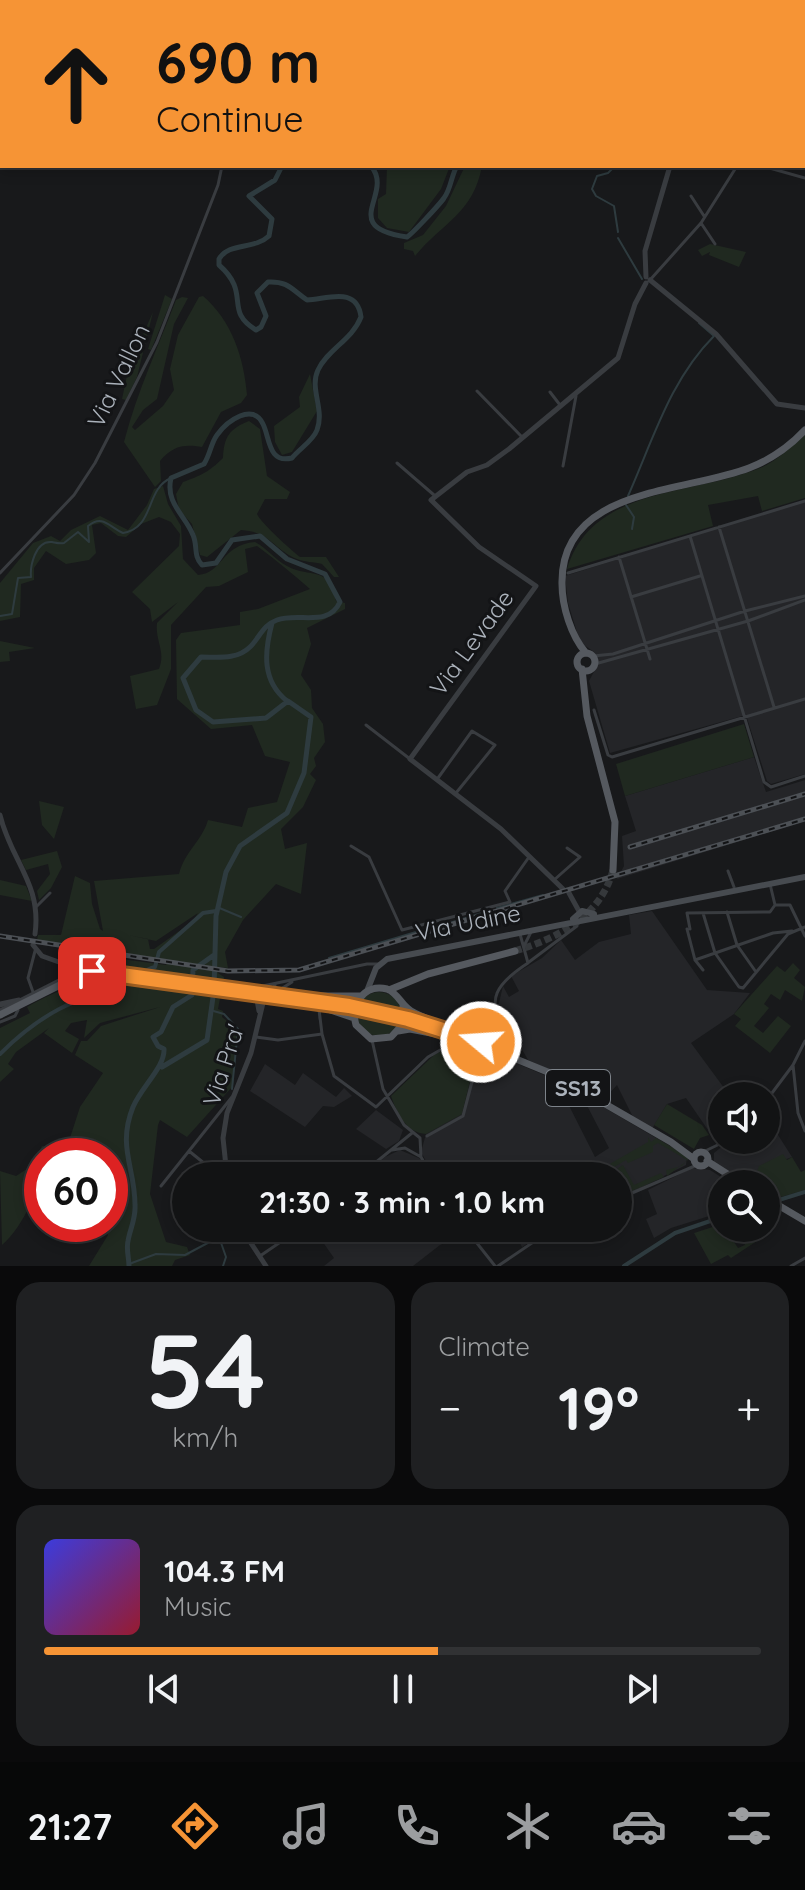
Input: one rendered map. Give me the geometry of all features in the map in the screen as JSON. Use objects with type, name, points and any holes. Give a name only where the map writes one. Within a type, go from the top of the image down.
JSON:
[{"type":"main road","points":[[613,870],[615,822],[587,716],[588,661],[578,644],[564,600],[562,574],[572,543],[592,517],[625,500],[753,467],[786,447],[805,430]]},
{"type":"main road","points":[[732,889],[805,877]]},
{"type":"main road","name":"Via Udine","points":[[375,968],[435,947],[520,934],[567,923],[582,916],[605,915],[732,889]]},
{"type":"main road","points":[[277,995],[364,994],[387,990],[405,986],[423,975],[515,951]]},
{"type":"main road","points":[[375,968],[387,990],[402,1002],[481,1042]]},
{"type":"main road","points":[[375,968],[355,1006],[354,1018],[360,1031],[371,1039],[385,1039],[398,1031],[410,1029],[481,1042]]},
{"type":"main road","name":"SS13","points":[[0,1013],[33,994],[96,973],[126,974],[318,1000],[380,1012],[481,1042],[555,1075],[718,1170]]},
{"type":"main road","points":[[398,1031],[404,1020],[402,1002],[405,986]]},
{"type":"main road","points":[[277,995],[354,1018]]},
{"type":"main road","points":[[780,1207],[805,1221]]},
{"type":"street","name":"Via Vallon","points":[[0,573],[74,495],[100,455],[157,342],[218,185],[222,168]]},
{"type":"street","points":[[669,168],[645,251],[648,280],[716,334],[777,404],[805,408]]},
{"type":"street","points":[[397,463],[434,495],[467,472],[487,465],[576,396],[618,358],[635,304],[648,280],[701,223],[736,168]]},
{"type":"street","points":[[769,168],[805,178]]},
{"type":"street","points":[[691,196],[705,217]]},
{"type":"street","points":[[701,223],[715,244]]},
{"type":"street","points":[[477,391],[523,438]]},
{"type":"street","points":[[550,392],[562,407]]},
{"type":"street","points":[[563,466],[576,396]]},
{"type":"street","name":"Via Levade","points":[[410,759],[536,586],[479,547],[431,500],[434,495]]},
{"type":"street","points":[[568,573],[805,501]]},
{"type":"street","points":[[719,527],[774,708]]},
{"type":"street","points":[[690,536],[767,786],[805,776]]},
{"type":"street","points":[[619,557],[650,659]]},
{"type":"street","points":[[631,597],[702,576]]},
{"type":"street","points":[[588,661],[646,646],[745,611],[805,598]]},
{"type":"street","points":[[588,661],[748,621],[805,598]]},
{"type":"street","points":[[594,710],[608,755],[612,757],[805,699]]},
{"type":"street","points":[[366,725],[438,778],[529,857],[566,891],[582,916],[501,983],[493,1006],[498,1034],[495,1044]]},
{"type":"street","points":[[438,778],[473,730],[495,745],[456,793]]},
{"type":"street","points":[[0,815],[5,833],[32,886],[37,906],[35,934]]},
{"type":"street","points":[[351,846],[369,857],[402,930],[510,902],[505,891],[529,857]]},
{"type":"street","points":[[554,880],[580,857],[567,848]]},
{"type":"street","points":[[728,871],[732,889]]},
{"type":"street","points":[[703,970],[695,960],[686,914],[770,912],[775,905],[770,884]]},
{"type":"street","points":[[37,906],[50,893]]},
{"type":"street","points":[[775,905],[790,905],[805,936]]},
{"type":"street","points":[[727,912],[737,945],[756,972]]},
{"type":"street","points":[[703,913],[715,953],[743,988],[792,931]]},
{"type":"street","points":[[695,960],[803,927]]},
{"type":"street","points":[[524,946],[526,938],[537,928]]},
{"type":"street","points":[[520,934],[528,963]]},
{"type":"street","points":[[520,934],[526,938]]},
{"type":"street","points":[[33,994],[28,978],[34,948],[71,966],[96,973]]},
{"type":"street","points":[[71,966],[73,974]]},
{"type":"street","name":"Via Udine","points":[[258,987],[375,968]]},
{"type":"street","points":[[0,1013],[73,974],[85,971]]},
{"type":"street","name":"Via Pra'","points":[[249,991],[257,1000],[259,1014]]},
{"type":"street","name":"Via Pra'","points":[[226,1162],[223,1138],[232,1097],[254,1044],[264,1001],[277,995]]},
{"type":"street","points":[[0,1013],[14,1002]]},
{"type":"street","points":[[0,1013],[15,1016],[18,1010]]},
{"type":"street","points":[[320,1019],[330,1068],[337,1079],[374,1106],[428,1057],[456,1041]]},
{"type":"street","points":[[254,1044],[268,1039],[322,1034]]},
{"type":"street","points":[[256,1037],[268,1039]]},
{"type":"street","points":[[371,1039],[378,1054],[378,1075],[387,1097],[404,1125],[420,1138],[419,1148],[424,1162]]},
{"type":"street","points":[[378,1054],[385,1039]]},
{"type":"street","points":[[780,1082],[805,1041]]},
{"type":"street","points":[[427,1136],[463,1116],[476,1075],[491,1050]]},
{"type":"street","points":[[793,1065],[798,1113],[805,1131]]},
{"type":"street","points":[[161,1186],[232,1097]]},
{"type":"street","points":[[404,1125],[405,1148]]},
{"type":"street","points":[[375,1162],[412,1133]]},
{"type":"street","points":[[388,1151],[405,1148],[421,1157]]},
{"type":"street","points":[[413,1151],[419,1148]]},
{"type":"street","points":[[188,1151],[202,1162]]},
{"type":"street","points":[[701,1159],[708,1154]]},
{"type":"street","points":[[632,1193],[688,1168],[708,1154]]},
{"type":"street","points":[[250,1242],[266,1266]]},
{"type":"street","points":[[260,1256],[278,1242]]},
{"type":"street","points":[[476,1242],[496,1266],[533,1242]]},
{"type":"street","points":[[791,1266],[805,1258]]},
{"type":"shaded area","points":[[387,168],[449,168],[441,189],[409,232],[387,228],[378,218],[378,199],[386,194]]},
{"type":"shaded area","points":[[464,168],[482,168],[472,196],[456,216],[415,256],[413,251],[404,249],[404,243],[423,235],[446,206]]},
{"type":"shaded area","points":[[710,244],[746,252],[739,267],[709,255],[710,252],[702,256],[698,250]]},
{"type":"shaded area","points":[[165,295],[172,299],[151,350],[148,349]]},
{"type":"shaded area","points":[[203,296],[222,317],[235,341],[247,395],[241,403],[221,412],[202,447],[179,447],[160,461],[161,481],[155,487],[124,442],[141,387],[176,300],[188,298],[174,324],[157,399],[143,410],[132,427],[135,430],[163,406],[174,390],[170,369],[178,335],[199,297]]},
{"type":"shaded area","points":[[153,312],[137,377],[126,400],[122,399],[129,366]]},
{"type":"shaded area","points":[[310,374],[317,411],[292,452],[282,455],[275,442],[274,426],[300,407],[299,397]]},
{"type":"shaded area","points":[[249,421],[260,429],[267,476],[290,492],[287,499],[265,499],[257,514],[300,557],[326,557],[339,577],[334,577],[322,564],[297,559],[266,537],[251,531],[241,530],[207,557],[200,555],[192,524],[179,510],[176,494],[183,482],[204,473],[223,458],[229,435]]},
{"type":"shaded area","points":[[805,435],[805,498],[762,511],[758,496],[708,505],[713,526],[567,569],[580,542],[598,522],[621,508],[647,498],[760,468],[778,458]]},
{"type":"shaded area","points":[[163,486],[168,504],[181,526],[183,559],[198,575],[213,569],[235,548],[255,542],[287,566],[323,577],[333,589],[336,601],[345,603],[345,609],[307,628],[311,644],[301,675],[311,690],[312,708],[323,724],[325,742],[314,758],[316,766],[310,774],[316,780],[303,807],[281,829],[285,849],[307,843],[301,894],[276,884],[243,920],[225,952],[228,968],[219,967],[218,973],[224,977],[218,1009],[223,1011],[222,1017],[238,1030],[233,1086],[187,1137],[160,1120],[158,1125],[150,1194],[166,1242],[187,1247],[190,1255],[175,1260],[172,1266],[89,1266],[104,1242],[128,1242],[128,1138],[70,1138],[80,1107],[103,1073],[75,1055],[81,1041],[87,1041],[101,1026],[160,1007],[100,1023],[84,1038],[87,1020],[71,1023],[65,1031],[79,1039],[72,1053],[44,1033],[49,1028],[16,1052],[8,1064],[14,1069],[0,1082],[0,1028],[30,1013],[27,1007],[75,985],[125,977],[160,983],[162,977],[74,964],[77,953],[166,965],[168,960],[37,940],[38,935],[61,935],[75,876],[90,883],[92,904],[103,931],[94,881],[179,874],[208,820],[242,827],[248,808],[277,802],[290,762],[265,756],[252,725],[211,729],[177,699],[176,640],[181,633],[240,625],[240,612],[258,609],[310,589],[257,546],[245,549],[248,572],[219,586],[206,587],[171,625],[171,669],[157,705],[136,709],[130,676],[159,669],[161,657],[157,623],[178,602],[152,622],[150,609],[132,592],[179,546],[180,534],[171,522],[159,517],[141,524],[126,537],[118,536],[101,523],[92,525],[96,553],[89,560],[66,564],[46,551],[34,568],[34,580],[21,584],[20,617],[0,621],[0,583],[33,543],[51,536],[60,541],[71,530],[100,516],[128,530],[147,505],[154,489]],"holes":[[[198,913],[192,922],[150,949],[148,939],[156,941]]]},
{"type":"shaded area","points":[[805,500],[805,774],[771,784],[767,781],[746,715],[610,753],[589,681],[598,664],[594,652],[580,642],[568,603],[565,576]]},
{"type":"shaded area","points":[[0,641],[35,648],[9,652],[10,661],[0,662]]},
{"type":"shaded area","points":[[744,724],[754,757],[625,796],[616,764]]},
{"type":"shaded area","points":[[754,757],[766,792],[805,780],[805,821],[617,879],[624,866],[622,836],[636,831],[625,796]]},
{"type":"shaded area","points":[[39,801],[64,807],[54,839],[42,825]]},
{"type":"shaded area","points":[[57,851],[62,867],[51,888],[39,900],[37,891],[50,874],[48,864],[26,870],[21,860]]},
{"type":"shaded area","points":[[0,880],[26,886],[32,901],[0,895]]},
{"type":"shaded area","points":[[652,911],[707,990],[750,993],[734,1014],[691,1043],[720,1082],[708,1082],[708,1130],[686,1098],[667,1104],[652,1129],[633,1117],[617,1085],[604,1099],[590,1088],[528,1060],[498,1007],[503,986],[509,997],[519,991],[511,976],[542,958],[561,940],[575,960],[599,942],[631,934],[629,915]]},
{"type":"shaded area","points":[[793,963],[800,970],[794,978],[805,987],[802,1001],[785,990],[780,1000],[771,994],[764,1004],[769,1008],[754,1026],[763,1033],[778,1016],[791,1026],[770,1053],[735,1026],[741,1019],[734,1014],[777,966],[785,972]]},
{"type":"shaded area","points":[[379,992],[395,998],[401,1014],[395,1030],[379,1036],[363,1030],[357,1014],[363,998]]},
{"type":"shaded area","points":[[459,1041],[480,1047],[481,1052],[462,1114],[426,1134],[419,1133],[399,1115],[391,1096],[434,1055]]},
{"type":"shaded area","points":[[506,1059],[556,1080],[595,1157],[609,1148],[581,1094],[687,1156],[686,1165],[632,1192],[632,1162],[426,1162],[421,1152],[426,1134],[462,1114],[471,1077],[478,1078]]},
{"type":"shaded area","points":[[265,1064],[295,1085],[303,1073],[336,1097],[344,1088],[352,1096],[334,1107],[323,1106],[305,1127],[250,1091]]},
{"type":"shaded area","points":[[667,1104],[702,1125],[708,1135],[700,1138],[694,1149],[654,1125]]},
{"type":"shaded area","points":[[376,1110],[403,1130],[399,1141],[386,1149],[356,1129]]},
{"type":"shaded area","points":[[648,1137],[651,1142],[656,1138],[687,1156],[688,1160],[685,1162],[687,1160],[658,1143],[653,1146],[653,1152],[630,1162],[613,1162],[648,1142]]},
{"type":"shaded area","points":[[780,1138],[792,1157],[759,1170],[724,1170],[714,1162],[714,1154],[780,1154]]},
{"type":"shaded area","points":[[400,1150],[423,1162],[379,1162]]},
{"type":"shaded area","points":[[783,1154],[787,1160],[792,1157],[801,1172],[805,1170],[805,1190],[780,1197],[780,1170],[757,1170],[759,1166]]},
{"type":"shaded area","points":[[679,1167],[667,1176],[666,1170]]},
{"type":"shaded area","points":[[692,1168],[710,1170],[708,1216],[671,1228],[654,1238],[646,1219],[657,1214],[648,1190]]},
{"type":"shaded area","points":[[0,1171],[16,1176],[24,1171],[24,1216],[2,1245]]},
{"type":"shaded area","points":[[661,1173],[664,1177],[632,1191],[632,1181],[634,1185]]},
{"type":"shaded area","points":[[708,1228],[708,1242],[734,1242],[738,1248],[745,1245],[744,1242],[755,1242],[731,1258],[728,1255],[711,1264],[694,1233]]},
{"type":"shaded area","points":[[323,1242],[446,1242],[413,1266],[324,1266],[334,1258]]},
{"type":"waterway","points":[[162,1067],[207,1040],[214,990],[216,916],[226,872],[240,846],[287,813],[304,773],[311,717],[288,701],[266,718],[213,722],[196,710],[183,678],[201,657],[227,657],[245,651],[272,622],[328,615],[340,602],[325,574],[287,559],[260,536],[232,540],[216,563],[202,565],[190,528],[171,495],[171,478],[204,464],[217,435],[240,416],[253,414],[259,418],[274,454],[284,459],[292,458],[317,430],[319,414],[315,384],[318,370],[352,332],[361,317],[354,301],[348,298],[307,300],[289,286],[275,282],[268,282],[257,293],[266,316],[261,327],[256,330],[241,315],[234,285],[219,265],[219,259],[229,250],[269,236],[272,219],[249,196],[275,180],[281,168]]},
{"type":"waterway","points":[[372,168],[377,177],[371,218],[375,226],[407,237],[444,198],[456,168]]},
{"type":"waterway","points":[[613,168],[597,176],[592,189],[596,196],[614,206],[618,232]]},
{"type":"waterway","points":[[618,238],[642,279]]},
{"type":"waterway","points":[[628,496],[674,391],[714,336],[699,323]]},
{"type":"waterway","points":[[0,616],[12,614],[18,578],[31,577],[31,567],[41,545],[64,543],[78,532],[89,542],[88,526],[98,521],[123,533],[133,530],[145,516],[157,491],[171,478]]},
{"type":"waterway","points":[[626,505],[634,517],[632,529]]},
{"type":"waterway","points":[[272,623],[267,645],[267,666],[273,685],[287,701]]},
{"type":"waterway","points":[[497,908],[543,895]]},
{"type":"waterway","points":[[217,907],[241,917]]},
{"type":"waterway","points":[[0,1054],[30,1028],[59,1009],[132,981],[155,967],[159,952],[203,913],[216,911]]},
{"type":"waterway","points":[[440,926],[482,913]]},
{"type":"waterway","points":[[329,958],[426,929]]},
{"type":"waterway","points":[[129,1266],[127,1244],[135,1210],[127,1146],[128,1121],[137,1099],[163,1056],[164,1049],[153,1037],[161,1032],[173,1007],[192,995],[193,970],[214,955]]},
{"type":"waterway","points":[[210,1010],[224,1014],[238,1029],[232,1089]]},
{"type":"waterway","points":[[780,1200],[805,1192]]},
{"type":"waterway","points":[[624,1266],[675,1233],[708,1222]]},
{"type":"waterway","points":[[129,1264],[156,1254],[185,1255],[219,1237],[226,1257],[223,1266]]},
{"type":"tunnel","points":[[515,951],[547,939],[576,923],[599,900],[613,870]]},
{"type":"railway","points":[[630,847],[805,794]]},
{"type":"railway","points":[[0,936],[228,971],[299,970],[805,819]]},
{"type":"route","points":[[92,971],[318,1000],[408,1019],[481,1042]]}]
